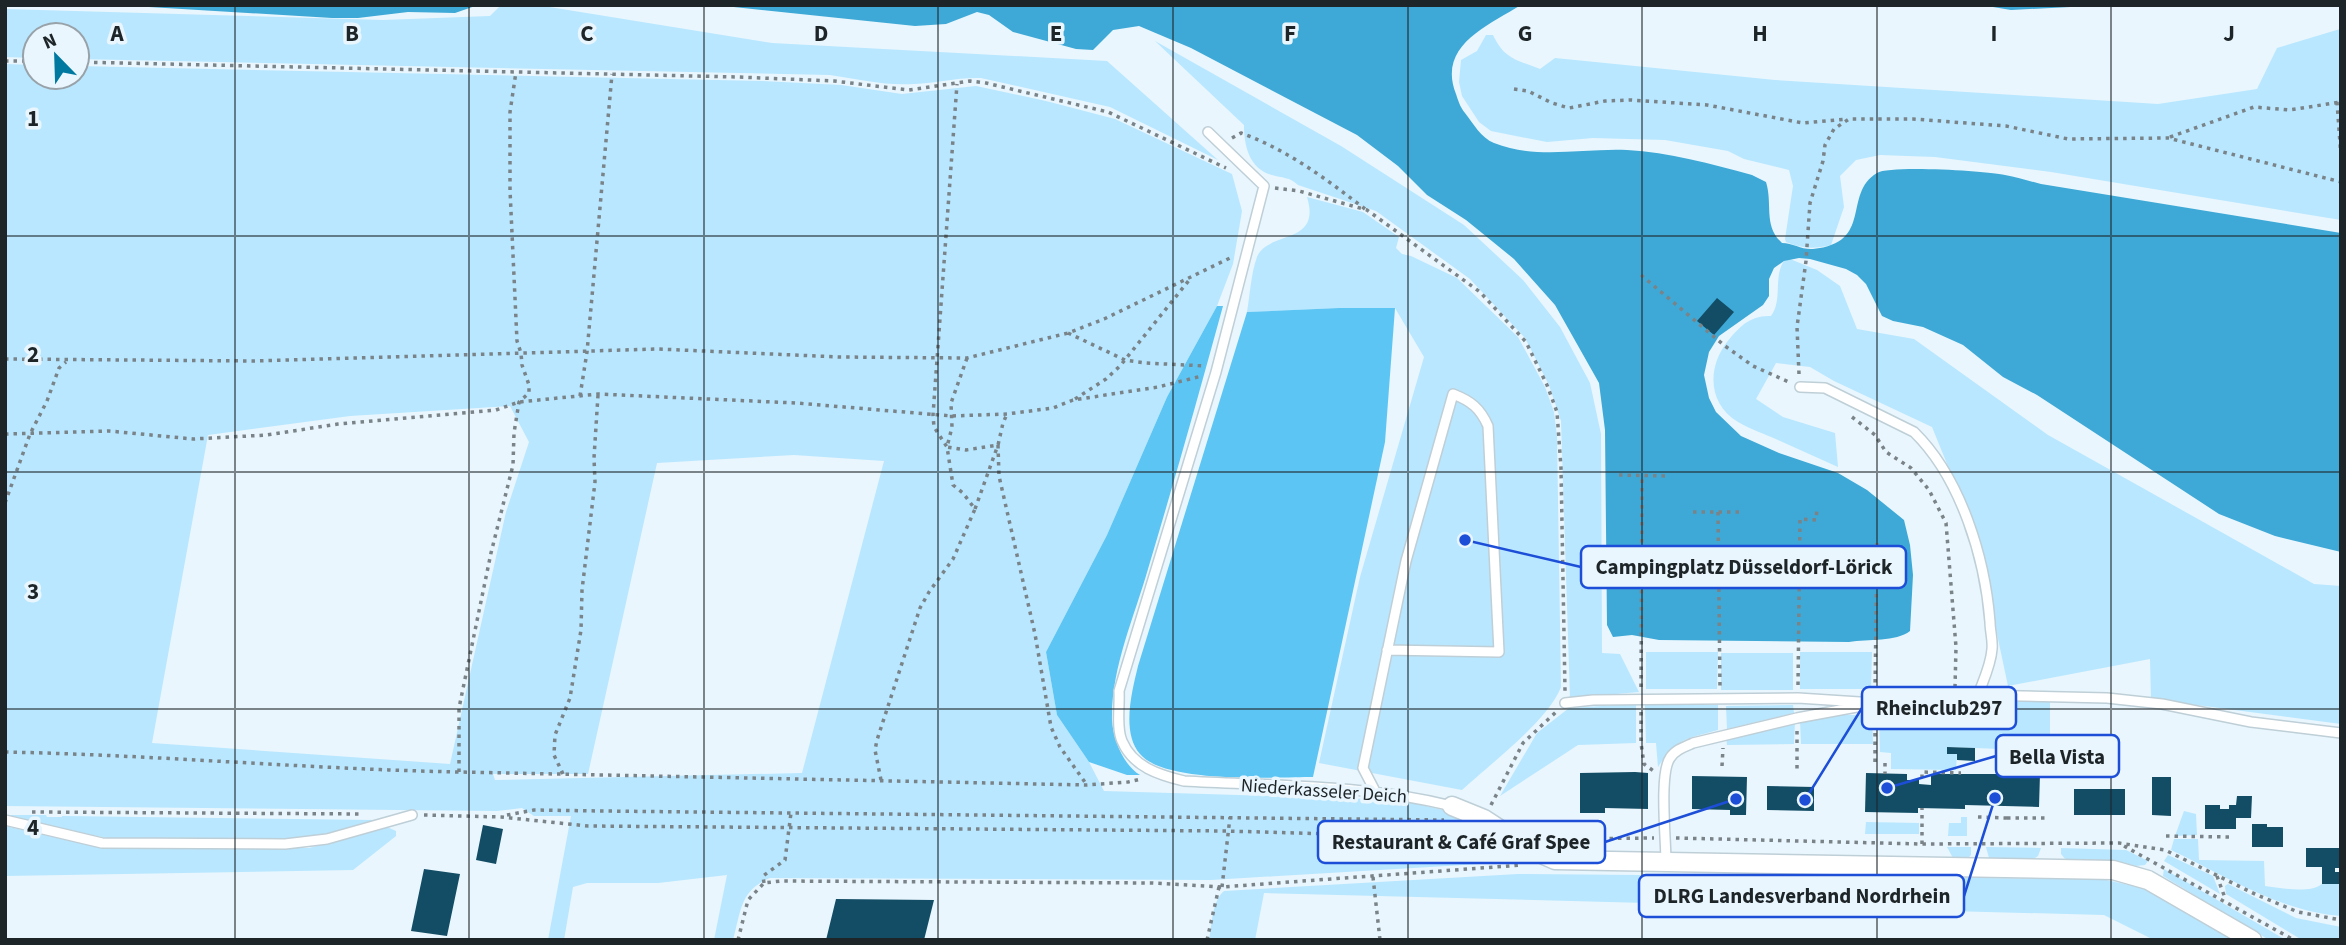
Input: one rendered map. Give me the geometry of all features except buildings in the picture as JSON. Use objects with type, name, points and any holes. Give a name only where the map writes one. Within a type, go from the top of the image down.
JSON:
[{"type":"street","name":"Niederkasseler Deich","points":[[1468,812],[1555,860],[2113,870],[2148,880],[2252,940]]},
{"type":"lane","points":[[1212,135],[1264,186]]},
{"type":"lane","name":"Niederkasseler Deich","points":[[1264,186],[1216,372],[1119,691],[1121,739],[1134,760],[1157,774],[1184,781],[1375,791],[1411,796],[1468,812]]},
{"type":"lane","points":[[1800,387],[1825,387],[1914,432],[1925,443],[1945,474],[1967,518],[1976,546],[1989,610],[1992,649],[1978,695]]},
{"type":"lane","points":[[1375,791],[1363,768],[1387,650],[1406,561],[1453,394],[1469,400],[1481,411],[1488,426],[1499,652],[1387,650]]},
{"type":"lane","points":[[1565,704],[1593,700],[1798,698],[1875,703],[1955,699],[1978,695],[2106,698],[2162,704],[2251,722],[2341,733]]},
{"type":"lane","points":[[1666,862],[1664,780],[1670,758],[1678,749],[1797,718],[1875,703]]},
{"type":"lane","points":[[5,820],[102,843],[285,844],[327,839],[412,815]]},
{"type":"path","points":[[91,62],[834,81],[909,90],[970,81],[1108,111],[1232,171]]},
{"type":"path","points":[[459,772],[459,708],[491,553],[513,465],[519,402],[529,393],[517,341],[510,191],[510,113],[516,72]]},
{"type":"path","points":[[580,396],[587,352],[612,74]]},
{"type":"path","points":[[957,83],[934,427],[947,447],[966,450],[998,445]]},
{"type":"path","points":[[1514,89],[1528,91],[1569,108],[1605,101],[1631,100],[1707,105],[1803,123],[1849,119],[1913,119],[2006,126],[2068,139],[2168,138],[2341,182]]},
{"type":"path","points":[[2168,138],[2254,107],[2289,110],[2339,102],[2341,157]]},
{"type":"path","points":[[1641,275],[1703,329],[1753,366],[1800,387],[1797,327],[1810,204],[1825,145],[1834,130],[1849,119]]},
{"type":"path","points":[[501,817],[534,810],[1454,821],[1468,812],[1523,743],[1565,704],[1561,468],[1557,412],[1547,385],[1526,342],[1480,292],[1323,177],[1271,144],[1241,133],[1230,139],[1212,135]]},
{"type":"path","points":[[1264,186],[1299,191],[1367,210]]},
{"type":"path","points":[[5,359],[254,361],[658,349],[839,357],[967,358],[1068,333],[1247,249]]},
{"type":"path","points":[[5,435],[109,432],[193,439],[255,435],[338,424],[496,410],[519,402],[598,394],[831,405],[952,416],[1007,414],[1053,408],[1073,400],[1106,379],[1125,360],[1192,277]]},
{"type":"path","points":[[1068,333],[1125,360],[1206,366],[1216,372]]},
{"type":"path","points":[[967,358],[951,403],[952,427],[947,447],[953,485],[975,509]]},
{"type":"path","points":[[5,503],[59,368],[67,361]]},
{"type":"path","points":[[1073,400],[1158,387],[1216,372]]},
{"type":"path","points":[[563,774],[554,755],[555,735],[570,698],[580,641],[582,590],[595,482],[598,394]]},
{"type":"path","points":[[1844,411],[1875,435],[1886,452],[1911,468],[1929,490],[1946,523],[1956,647],[1955,699]]},
{"type":"path","points":[[881,780],[875,750],[877,740],[920,608],[953,559],[975,509],[1007,414]]},
{"type":"path","points":[[998,445],[999,476],[1035,634],[1051,727],[1060,747],[1087,785]]},
{"type":"path","points":[[1619,475],[1669,476]]},
{"type":"path","points":[[1641,693],[1642,475]]},
{"type":"path","points":[[1798,690],[1800,519],[1816,520],[1817,508]]},
{"type":"path","points":[[1693,512],[1744,512]]},
{"type":"path","points":[[1718,512],[1720,693]]},
{"type":"path","points":[[1875,690],[1877,542]]},
{"type":"path","points":[[1641,706],[1644,764],[1664,780]]},
{"type":"path","points":[[1875,716],[1875,764]]},
{"type":"path","points":[[1797,723],[1797,773]]},
{"type":"path","points":[[1722,766],[1723,749]]},
{"type":"path","points":[[5,752],[92,753],[384,771],[1087,785],[1128,782],[1157,774]]},
{"type":"path","points":[[1885,763],[1885,774]]},
{"type":"path","points":[[1922,778],[1922,772],[1961,773]]},
{"type":"path","points":[[1922,808],[1922,844]]},
{"type":"path","points":[[32,812],[371,814]]},
{"type":"path","points":[[764,883],[764,876],[785,860],[791,813]]},
{"type":"path","points":[[412,815],[501,817],[588,826],[1226,831],[1482,841],[1666,838],[1922,844],[2119,843],[2165,849],[2217,876],[2298,912],[2341,920]]},
{"type":"path","points":[[1207,940],[1220,887],[1230,817]]},
{"type":"path","points":[[1978,817],[2046,818]]},
{"type":"path","points":[[2166,836],[2230,837]]},
{"type":"path","points":[[2119,843],[2294,940]]},
{"type":"path","points":[[738,940],[748,900],[764,883],[781,881],[1152,883],[1220,887],[1502,868],[1555,860]]},
{"type":"path","points":[[2217,876],[2226,900]]},
{"type":"path","points":[[1373,877],[1380,940]]},
{"type":"shaded area","points":[[116,5],[478,5],[455,13],[408,12],[332,18]]},
{"type":"shaded area","points":[[501,5],[537,5],[772,43],[1107,61],[1218,160],[1110,107],[981,78],[904,84],[830,75],[91,59],[91,21],[21,21],[21,58],[5,57],[5,9],[383,20],[490,16]]},
{"type":"shaded area","points":[[715,5],[1521,5],[1469,39],[1459,50],[1453,63],[1452,77],[1459,104],[1485,138],[1510,148],[1527,151],[1627,150],[1658,153],[1752,175],[1766,182],[1770,222],[1782,243],[1813,249],[1832,245],[1844,238],[1851,228],[1867,182],[1877,173],[1900,169],[1995,173],[2041,184],[2341,233],[2341,552],[2275,536],[2219,514],[2037,395],[2003,377],[1963,345],[1923,327],[1882,316],[1866,284],[1857,275],[1846,269],[1799,258],[1784,261],[1774,268],[1769,279],[1769,296],[1763,305],[1719,336],[1709,352],[1704,375],[1709,398],[1716,412],[1741,436],[1779,453],[1838,473],[1867,490],[1904,520],[1913,575],[1910,631],[1890,639],[1849,642],[1659,640],[1632,635],[1613,637],[1607,625],[1605,430],[1599,383],[1555,305],[1514,259],[1466,220],[1427,195],[1398,166],[1357,135],[1191,48],[1139,26],[1113,30],[1093,50],[1076,49],[1013,32],[989,15],[977,12],[946,24],[915,26]]},
{"type":"shaded area","points":[[1981,5],[2109,5],[2011,10]]},
{"type":"shaded area","points":[[2340,29],[2341,220],[2051,172],[1935,157],[1880,155],[1856,160],[1840,176],[1844,207],[1831,245],[1803,247],[1786,242],[1785,239],[1793,186],[1789,170],[1744,159],[1728,151],[1665,140],[1593,138],[1547,142],[1491,131],[1479,122],[1462,96],[1459,82],[1461,60],[1477,51],[1486,35],[1493,35],[1507,54],[1540,69],[1555,58],[1775,80],[2158,104],[2257,89],[2277,48]]},
{"type":"shaded area","points":[[1155,41],[1341,146],[1464,225],[1523,280],[1560,327],[1590,383],[1601,434],[1602,653],[1620,654],[1639,692],[1570,698],[1561,421],[1549,385],[1525,338],[1470,279],[1376,211],[1264,172],[1249,155],[1244,125]]},
{"type":"shaded area","points":[[5,64],[21,65],[21,91],[91,91],[91,66],[762,81],[841,85],[902,94],[976,86],[1115,119],[1232,174],[1242,211],[1233,264],[1217,306],[1167,397],[1107,535],[1046,652],[1057,715],[1089,762],[1104,791],[1409,802],[1455,813],[1497,863],[1211,880],[770,878],[747,895],[733,940],[714,940],[727,875],[658,883],[587,883],[573,887],[564,940],[548,940],[571,816],[534,816],[522,808],[497,811],[5,806]],"holes":[[[510,406],[529,442],[506,512],[450,764],[152,743],[208,435],[350,416]],[[794,455],[884,461],[802,773],[495,780],[493,774],[588,774],[657,463]]]},
{"type":"shaded area","points":[[1307,197],[1363,212],[1399,237],[1396,248],[1402,254],[1457,278],[1518,337],[1545,387],[1554,412],[1557,437],[1561,687],[1544,714],[1531,728],[1462,790],[1319,763],[1360,577],[1424,357],[1395,308],[1247,312],[1257,257],[1263,249],[1301,230],[1307,223],[1310,213]]},
{"type":"shaded area","points":[[1790,259],[1817,270],[1840,286],[1857,329],[1914,339],[2048,435],[2314,584],[2341,586],[2341,724],[2151,699],[2150,659],[2008,686],[1976,535],[1932,427],[1810,367],[1776,363],[1756,399],[1783,417],[1835,433],[1838,467],[1743,425],[1721,406],[1714,385],[1720,352],[1746,323],[1771,316],[1777,303],[1781,267],[1784,261]]},
{"type":"shaded area","points":[[1217,306],[1223,306],[1115,681],[1112,720],[1114,735],[1124,758],[1140,775],[1127,775],[1089,762],[1057,715],[1046,652],[1107,535],[1167,397]]},
{"type":"shaded area","points":[[1395,308],[1385,442],[1313,777],[1221,777],[1172,770],[1153,764],[1140,754],[1131,734],[1129,723],[1133,687],[1247,312]]},
{"type":"shaded area","points":[[1646,652],[1718,652],[1717,689],[1646,689]]},
{"type":"shaded area","points":[[1800,652],[1872,652],[1871,689],[1800,689]]},
{"type":"shaded area","points":[[1721,653],[1793,653],[1793,690],[1721,690]]},
{"type":"shaded area","points":[[2050,701],[2050,751],[1948,747],[1947,754],[1957,754],[1956,770],[1891,769],[1891,753],[1880,752],[1879,715],[1985,703]]},
{"type":"shaded area","points":[[1636,704],[1636,743],[1578,745],[1500,796],[1537,733],[1569,708]]},
{"type":"shaded area","points":[[1645,705],[1718,705],[1718,730],[1676,745],[1658,767],[1656,743],[1646,743]]},
{"type":"shaded area","points":[[1793,705],[1794,713],[1727,729],[1726,706]]},
{"type":"shaded area","points":[[1833,715],[1872,715],[1873,744],[1801,744],[1800,720]]},
{"type":"shaded area","points":[[1795,721],[1794,744],[1727,745],[1726,737]]},
{"type":"shaded area","points":[[2184,811],[2196,814],[2197,835],[2175,836]]},
{"type":"shaded area","points":[[10,815],[374,820],[322,835],[277,840],[107,838],[12,818]]},
{"type":"shaded area","points":[[1961,817],[1967,817],[1967,836],[1948,836],[1949,823],[1961,823]]},
{"type":"shaded area","points":[[1866,822],[1919,823],[1919,834],[1865,834]]},
{"type":"shaded area","points":[[5,826],[101,848],[309,848],[387,827],[396,831],[396,836],[353,870],[5,876]]},
{"type":"shaded area","points":[[2174,839],[2198,839],[2199,860],[2264,861],[2265,886],[2302,890],[2322,884],[2341,884],[2341,916],[2297,908],[2253,891],[2171,850]]},
{"type":"shaded area","points":[[1947,847],[1971,847],[1971,855],[1968,858],[1953,858]]},
{"type":"shaded area","points":[[1986,847],[2041,848],[2038,856],[2032,860],[1989,858]]},
{"type":"shaded area","points":[[2061,848],[2126,850],[2148,861],[2145,865],[2136,866],[2114,860],[2066,860],[2061,854]]},
{"type":"shaded area","points":[[2168,855],[2213,876],[2220,894],[2164,861]]},
{"type":"shaded area","points":[[2164,869],[2286,940],[2269,940],[2163,876]]},
{"type":"shaded area","points":[[1518,874],[2102,879],[2142,888],[2233,940],[2154,940],[2104,915],[1264,893],[1255,940],[1209,940],[1215,907],[1224,891]]},
{"type":"shaded area","points":[[2228,884],[2296,918],[2341,927],[2341,940],[2302,940],[2226,894],[2225,886]]},
{"type":"place","name":"Campingplatz Düsseldorf-Lörick","points":[[1465,540]]},
{"type":"place","name":"Bella Vista","points":[[1887,788]]},
{"type":"place","name":"DLRG Landesverband Nordrhein","points":[[1995,798]]},
{"type":"place","name":"Restaurant & Café Graf Spee","points":[[1736,799]]},
{"type":"place","name":"Rheinclub297","points":[[1805,800]]}]
